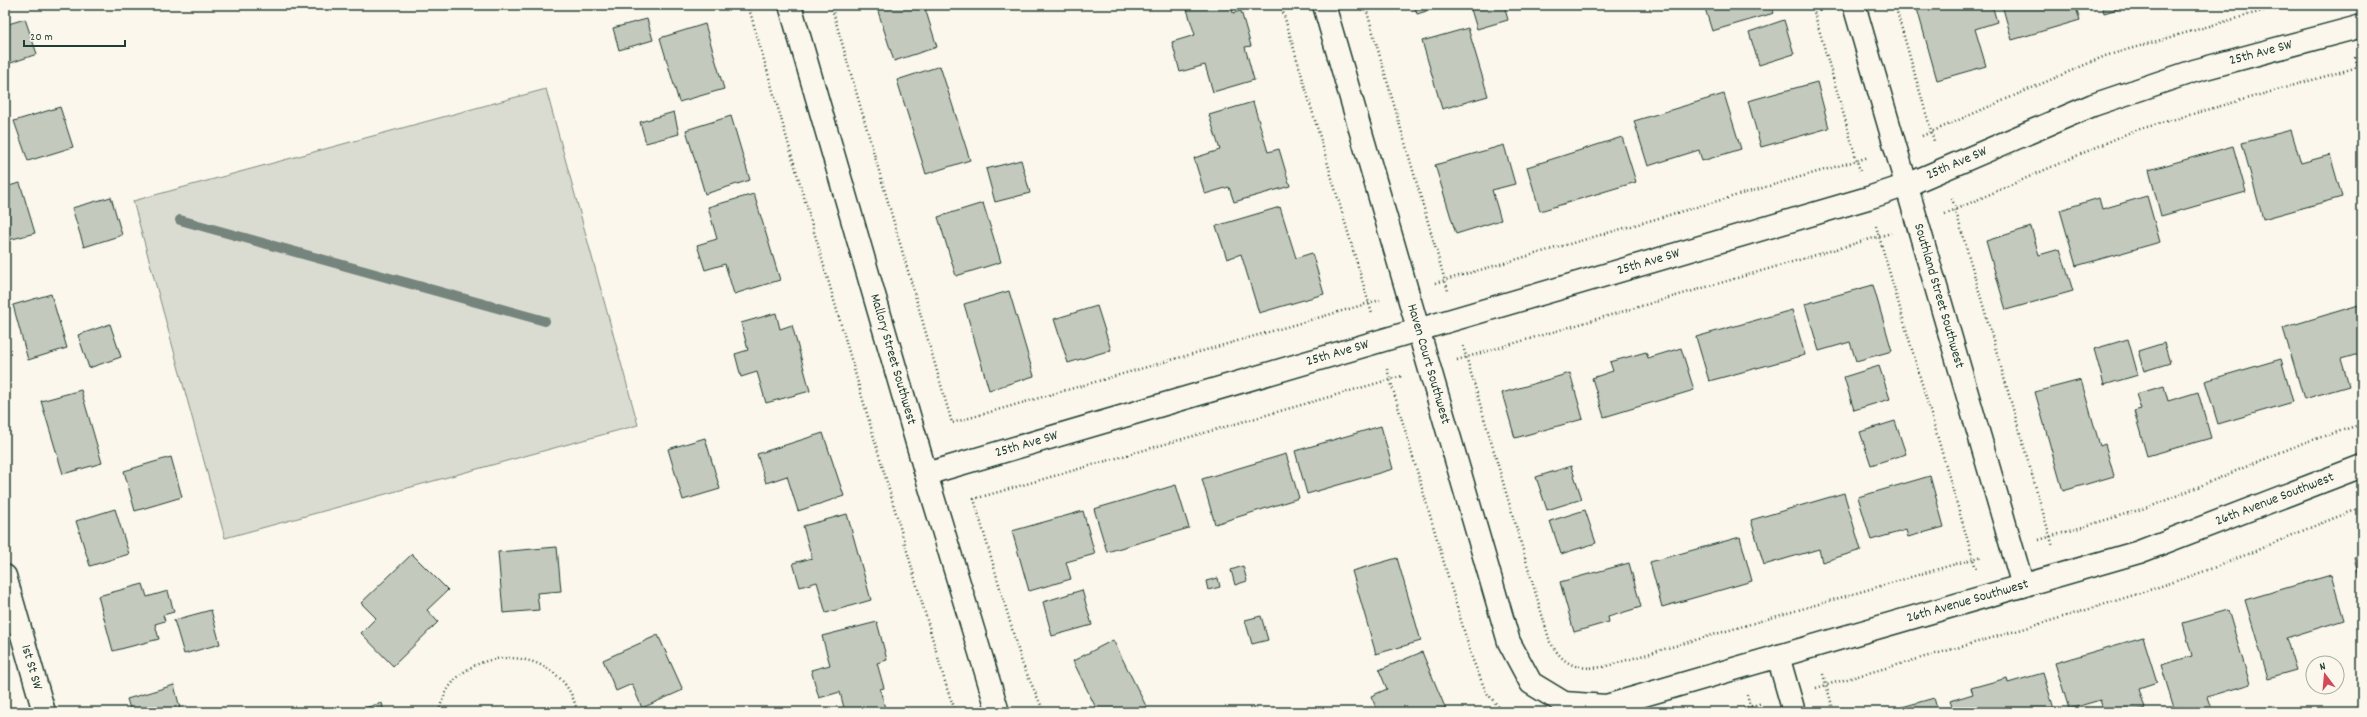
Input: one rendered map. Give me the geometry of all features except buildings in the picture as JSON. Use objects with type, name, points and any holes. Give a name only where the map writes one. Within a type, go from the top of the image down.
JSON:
[{"type":"street","name":"Mallory Street Southwest","points":[[790,5],[926,474],[998,712]]},
{"type":"street","name":"Haven Court Southwest","points":[[1324,5],[1509,642],[1531,683],[1564,704]]},
{"type":"street","name":"Southland Street Southwest","points":[[1854,5],[2023,586]]},
{"type":"street","name":"25th Ave SW","points":[[926,474],[1868,198],[1907,185],[2093,105],[2194,71],[2362,26]]},
{"type":"street","name":"26th Avenue Southwest","points":[[1564,704],[1606,706],[2139,552],[2362,466]]},
{"type":"street","name":"1st St SW","points":[[5,576],[44,712]]},
{"type":"street","points":[[1778,656],[1794,712]]},
{"type":"path","points":[[748,5],[948,692],[956,712]]},
{"type":"path","points":[[831,5],[952,423],[1383,299]]},
{"type":"path","points":[[1282,5],[1372,316]]},
{"type":"path","points":[[1365,5],[1449,296]]},
{"type":"path","points":[[1812,5],[1861,176]]},
{"type":"path","points":[[1895,5],[1935,146]]},
{"type":"path","points":[[1918,137],[2105,56],[2283,5]]},
{"type":"path","points":[[1938,217],[2133,131],[2358,67],[2362,82]]},
{"type":"path","points":[[1430,285],[1871,156]]},
{"type":"path","points":[[1950,194],[2054,550]]},
{"type":"path","points":[[1876,223],[1977,573]]},
{"type":"path","points":[[1452,362],[1896,232]]},
{"type":"path","points":[[1462,344],[1550,642],[1565,662],[1577,667],[1603,667],[1986,555]]},
{"type":"path","points":[[1386,365],[1472,658],[1486,692],[1503,712]]},
{"type":"path","points":[[1044,712],[1022,663],[974,499],[1405,375]]},
{"type":"path","points":[[2038,540],[2152,506],[2303,443],[2362,424]]},
{"type":"path","points":[[1811,689],[2190,577],[2327,520],[2362,508]]},
{"type":"path","points":[[439,712],[449,687],[458,676],[483,661],[510,657],[526,659],[551,672],[571,695],[577,712]]},
{"type":"path","points":[[1822,669],[1834,712]]},
{"type":"path","points":[[1746,690],[1752,712]]},
{"type":"path","points":[[1732,712],[1766,702]]},
{"type":"shaded area","points":[[546,89],[638,425],[225,538],[133,201]]},
{"type":"waterway","points":[[180,220],[545,321]]}]
